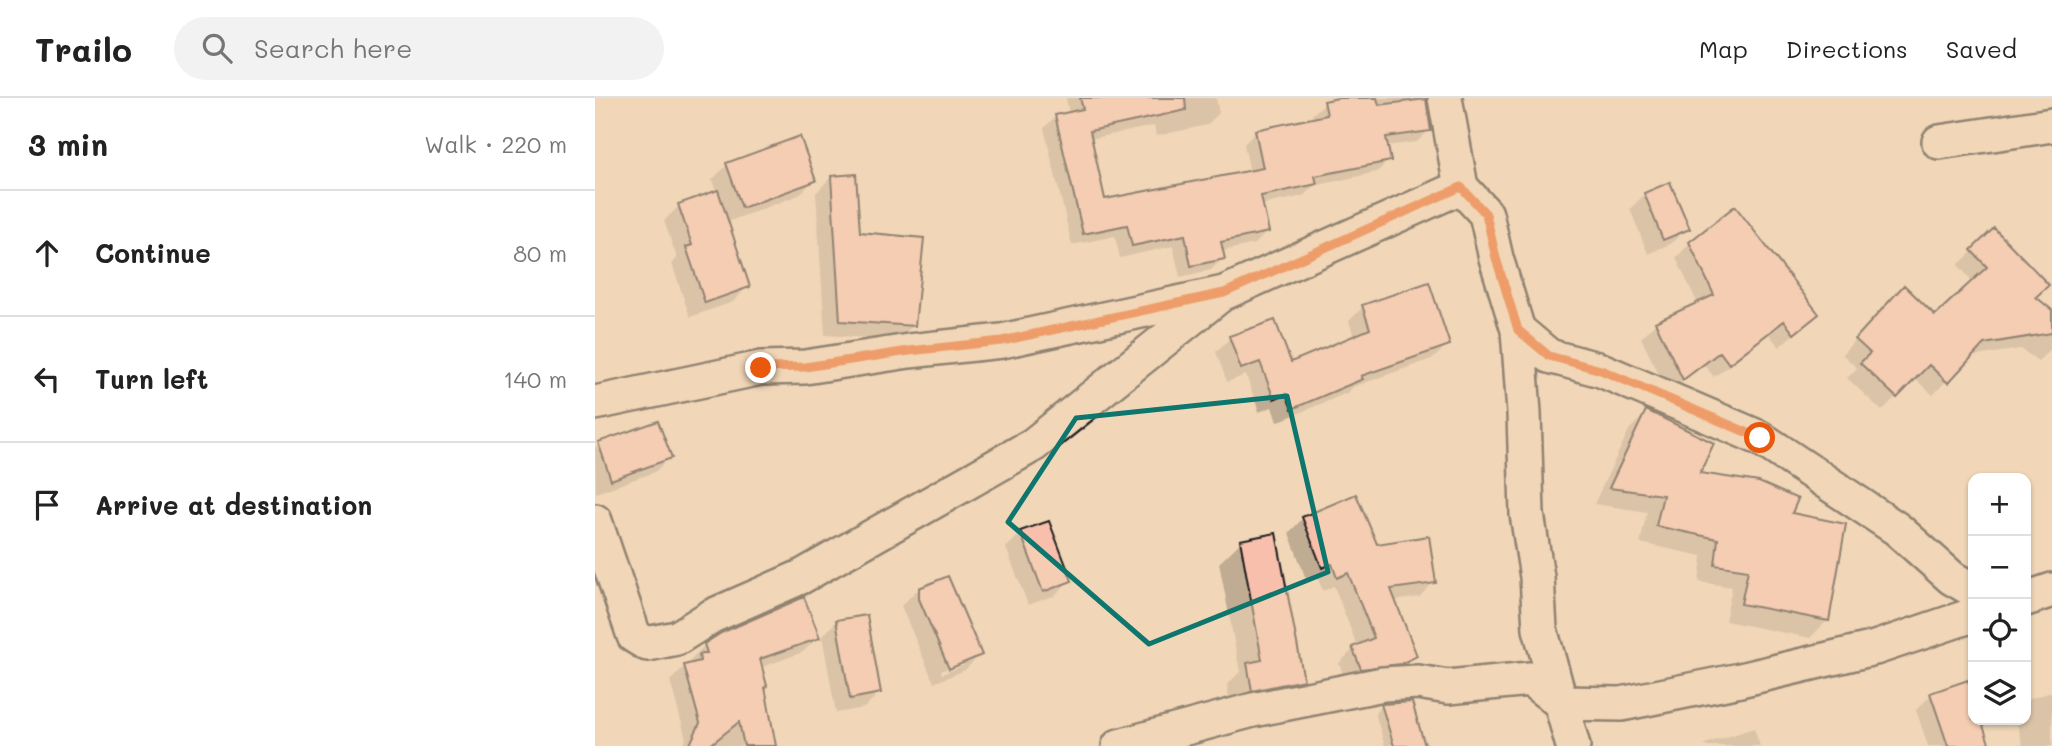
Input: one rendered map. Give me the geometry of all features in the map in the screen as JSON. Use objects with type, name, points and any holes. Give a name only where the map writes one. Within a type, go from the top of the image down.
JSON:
[{"type":"street","points":[[1445,98],[1461,187],[1486,214],[1518,330],[1527,514],[1537,577],[1540,629],[1573,746]]},
{"type":"street","points":[[1939,142],[2052,125]]},
{"type":"street","points":[[595,402],[761,368],[805,367],[909,351],[1002,341],[1224,293],[1461,187]]},
{"type":"street","points":[[595,521],[634,636],[647,644],[677,638],[712,616],[801,578],[1033,445],[1224,293]]},
{"type":"street","points":[[1518,330],[1549,356],[1601,370],[1760,438],[1897,529],[1952,578],[1968,587]]},
{"type":"street","points":[[2031,597],[2052,590]]},
{"type":"street","points":[[1119,746],[1253,710],[1383,684],[1418,682],[1448,687],[1530,679],[1561,703],[1621,704],[1740,680],[1875,648],[1968,617]]},
{"type":"highlighted area","points":[[1287,396],[1328,572],[1149,644],[1008,522],[1076,418]]},
{"type":"building","points":[[1080,98],[1185,98],[1186,110],[1090,131],[1105,199],[1263,168],[1255,130],[1327,115],[1324,101],[1338,98],[1377,98],[1379,105],[1426,99],[1431,131],[1386,137],[1391,161],[1315,176],[1317,184],[1261,196],[1269,232],[1221,242],[1225,259],[1191,266],[1185,235],[1132,246],[1127,225],[1083,234],[1055,115],[1083,109]]},
{"type":"building","points":[[800,136],[816,181],[742,208],[726,163]]},
{"type":"building","points":[[856,174],[860,232],[924,238],[915,326],[840,321],[831,176]]},
{"type":"building","points":[[1670,182],[1690,229],[1663,240],[1644,193]]},
{"type":"building","points":[[718,190],[750,287],[705,303],[686,247],[692,245],[678,204]]},
{"type":"building","points":[[1735,206],[1819,314],[1794,334],[1784,321],[1729,364],[1720,352],[1683,380],[1655,322],[1714,295],[1689,242]]},
{"type":"building","points":[[1994,228],[2049,285],[2036,297],[2052,310],[2052,333],[1984,344],[1948,383],[1929,365],[1897,398],[1860,363],[1870,353],[1855,339],[1904,285],[1935,315],[1987,267],[1971,250]]},
{"type":"building","points":[[1429,282],[1450,345],[1361,376],[1363,379],[1292,409],[1286,394],[1274,399],[1260,362],[1241,369],[1229,336],[1275,320],[1291,362],[1370,329],[1362,305]]},
{"type":"building","points":[[1646,410],[1714,443],[1700,473],[1759,482],[1798,499],[1792,513],[1846,524],[1829,621],[1741,604],[1748,570],[1715,565],[1718,539],[1656,526],[1663,495],[1609,488]]},
{"type":"building","points":[[658,421],[672,458],[611,480],[598,442]]},
{"type":"building","points":[[1356,494],[1377,544],[1429,536],[1436,583],[1391,589],[1417,656],[1401,664],[1361,669],[1352,647],[1374,638],[1348,573],[1337,578],[1332,564],[1322,568],[1302,517]]},
{"type":"building","points":[[1049,521],[1072,581],[1043,592],[1020,531]]},
{"type":"building","points":[[1276,533],[1304,680],[1252,691],[1247,663],[1262,660],[1240,540]]},
{"type":"building","points":[[948,576],[982,655],[949,669],[919,599],[919,588]]},
{"type":"building","points":[[804,597],[820,638],[760,659],[776,746],[744,746],[739,722],[709,746],[689,746],[700,723],[684,665],[700,661],[699,655],[707,653],[704,644],[721,633]]},
{"type":"building","points":[[867,615],[881,693],[850,699],[836,620]]},
{"type":"building","points":[[1968,680],[1968,725],[1983,725],[1990,746],[1948,746],[1930,693]]},
{"type":"building","points":[[1412,702],[1425,746],[1394,746],[1381,704]]},
{"type":"route","points":[[761,368],[805,367],[909,351],[1002,341],[1224,293],[1461,187],[1486,214],[1518,330],[1549,356],[1601,370],[1760,438]]}]
